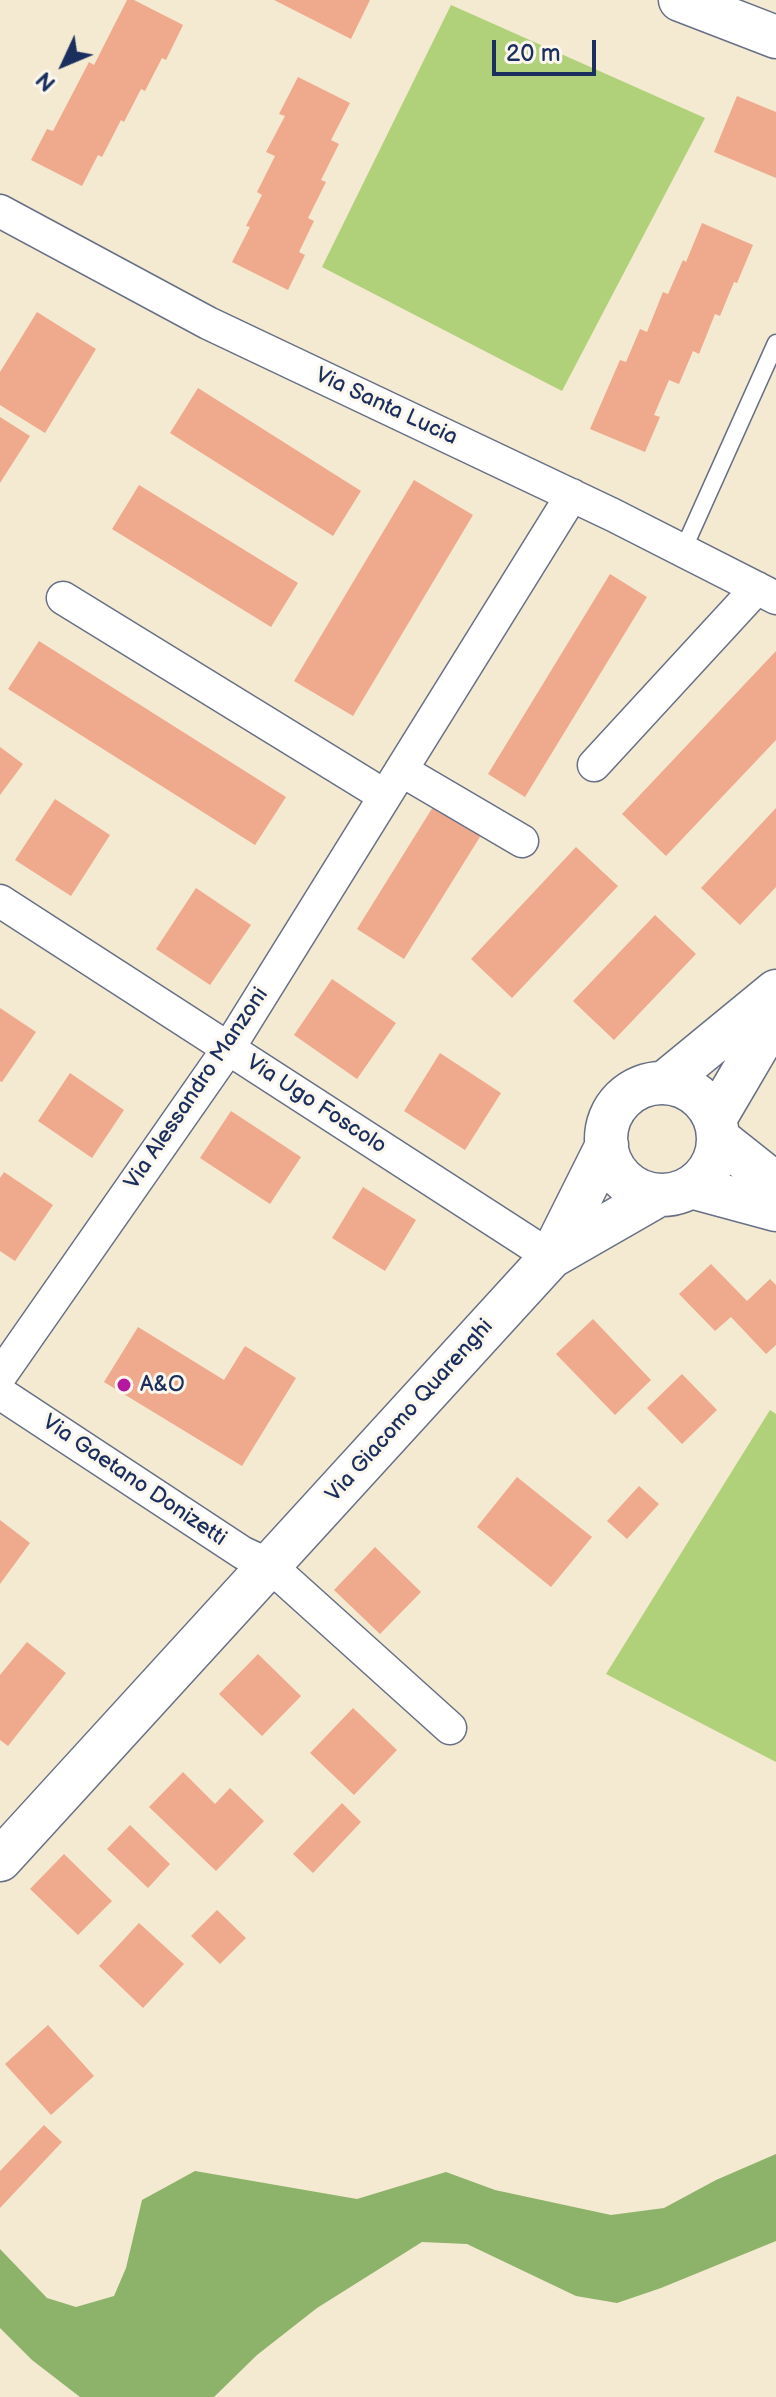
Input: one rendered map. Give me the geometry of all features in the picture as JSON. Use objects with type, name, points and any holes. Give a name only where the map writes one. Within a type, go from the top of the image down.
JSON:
[{"type":"street","points":[[680,0],[776,37]]},
{"type":"street","name":"Via Santa Lucia","points":[[0,211],[208,323],[572,495],[767,593]]},
{"type":"street","name":"Via Alessandro Manzoni","points":[[0,1376],[228,1049],[572,495]]},
{"type":"street","points":[[594,765],[767,593]]},
{"type":"street","points":[[63,598],[393,783],[522,841]]},
{"type":"street","name":"Via Ugo Foscolo","points":[[1,903],[551,1257]]},
{"type":"street","points":[[664,1083],[776,991]]},
{"type":"street","points":[[716,1129],[776,1015]]},
{"type":"street","points":[[675,1191],[703,1178],[711,1166],[717,1152],[716,1129],[707,1105],[695,1094],[680,1086],[664,1083],[646,1086],[629,1094],[615,1108],[608,1125],[610,1160],[618,1174],[644,1192],[675,1191],[776,1210]]},
{"type":"street","points":[[716,1129],[776,1184]]},
{"type":"street","name":"Via Giacomo Quarenghi","points":[[0,1860],[551,1257],[607,1145]]},
{"type":"street","name":"Via Giacomo Quarenghi","points":[[551,1257],[675,1191]]},
{"type":"street","name":"Via Gaetano Donizetti","points":[[0,1393],[243,1553],[269,1565]]},
{"type":"street","points":[[269,1565],[450,1728]]},
{"type":"lane","points":[[683,550],[776,343]]},
{"type":"green space","points":[[451,5],[705,118],[562,391],[322,267]]},
{"type":"green space","points":[[770,1410],[776,1414],[776,1762],[606,1674]]},
{"type":"green space","points":[[776,2154],[776,2241],[617,2303],[576,2296],[467,2244],[422,2242],[317,2308],[257,2355],[214,2397],[80,2397],[32,2360],[0,2328],[0,2249],[47,2298],[76,2307],[114,2296],[126,2268],[142,2200],[195,2171],[357,2199],[446,2172],[495,2190],[611,2215],[664,2208],[716,2180]]},
{"type":"building","points":[[127,0],[134,0],[183,25],[166,60],[162,58],[145,91],[141,89],[124,122],[121,120],[102,157],[98,155],[82,186],[31,160],[47,129],[53,131],[89,62],[94,65]]},
{"type":"building","points":[[274,0],[370,0],[351,39]]},
{"type":"building","points":[[298,77],[350,103],[331,140],[339,144],[321,180],[326,182],[308,218],[314,221],[299,252],[305,255],[288,290],[232,262],[262,195],[257,192],[275,156],[266,152],[285,116],[279,114]]},
{"type":"building","points":[[737,96],[776,112],[776,178],[714,152]]},
{"type":"building","points":[[702,223],[753,245],[720,316],[715,314],[699,354],[693,351],[679,384],[669,380],[654,415],[660,417],[645,452],[590,429],[620,360],[626,362],[640,329],[647,332],[663,292],[668,294],[683,260],[686,262]]},
{"type":"building","points":[[37,312],[96,349],[45,433],[0,405],[0,372]]},
{"type":"building","points":[[198,388],[361,491],[333,536],[170,433]]},
{"type":"building","points":[[0,417],[30,436],[0,483]]},
{"type":"building","points":[[414,480],[473,515],[353,716],[294,681]]},
{"type":"building","points":[[139,485],[298,583],[271,627],[112,529]]},
{"type":"building","points":[[610,574],[647,597],[525,797],[488,774]]},
{"type":"building","points":[[39,641],[286,797],[255,845],[8,689]]},
{"type":"building","points":[[776,651],[776,740],[666,856],[622,814]]},
{"type":"building","points":[[0,747],[23,764],[0,795]]},
{"type":"building","points":[[55,799],[110,835],[71,896],[15,860]]},
{"type":"building","points":[[436,802],[483,832],[404,959],[357,929]]},
{"type":"building","points":[[776,808],[776,887],[740,925],[701,888]]},
{"type":"building","points":[[576,847],[618,886],[512,998],[471,959]]},
{"type":"building","points":[[196,888],[251,925],[210,985],[156,949]]},
{"type":"building","points":[[655,915],[696,954],[614,1040],[573,1001]]},
{"type":"building","points":[[332,979],[396,1023],[357,1079],[294,1035]]},
{"type":"building","points":[[0,1008],[36,1032],[2,1082],[0,1081]]},
{"type":"building","points":[[440,1053],[501,1093],[465,1150],[404,1111]]},
{"type":"building","points":[[70,1073],[124,1110],[92,1158],[38,1121]]},
{"type":"building","points":[[231,1111],[301,1157],[270,1204],[200,1158]]},
{"type":"building","points":[[4,1172],[53,1205],[15,1261],[0,1251],[0,1178]]},
{"type":"building","points":[[363,1187],[416,1220],[385,1271],[332,1238]]},
{"type":"building","points":[[711,1264],[747,1301],[770,1279],[776,1285],[776,1345],[766,1354],[731,1317],[715,1331],[679,1294]]},
{"type":"building","points":[[593,1319],[651,1380],[615,1415],[556,1354]]},
{"type":"building","points":[[138,1327],[224,1380],[245,1346],[296,1378],[242,1466],[104,1382]]},
{"type":"building","points":[[682,1374],[717,1410],[682,1444],[647,1408]]},
{"type":"building","points":[[517,1477],[592,1537],[551,1587],[477,1527]]},
{"type":"building","points":[[639,1486],[659,1504],[627,1539],[607,1521]]},
{"type":"building","points":[[0,1520],[30,1543],[0,1584]]},
{"type":"building","points":[[375,1547],[421,1592],[380,1634],[334,1590]]},
{"type":"building","points":[[27,1642],[66,1673],[8,1746],[0,1740],[0,1675]]},
{"type":"building","points":[[258,1654],[301,1696],[262,1736],[219,1694]]},
{"type":"building","points":[[353,1708],[397,1750],[354,1795],[310,1753]]},
{"type":"building","points":[[183,1772],[215,1804],[230,1788],[264,1821],[216,1871],[149,1807]]},
{"type":"building","points":[[342,1803],[361,1822],[313,1873],[293,1854]]},
{"type":"building","points":[[130,1825],[170,1864],[148,1888],[107,1849]]},
{"type":"building","points":[[64,1854],[112,1901],[78,1935],[30,1889]]},
{"type":"building","points":[[217,1910],[246,1938],[220,1964],[191,1936]]},
{"type":"building","points":[[139,1923],[184,1964],[143,2008],[99,1966]]},
{"type":"building","points":[[48,2025],[94,2076],[51,2115],[5,2064]]},
{"type":"building","points":[[44,2125],[62,2142],[0,2208],[0,2171]]},
{"type":"place","name":"A&O","points":[[124,1385]]}]
